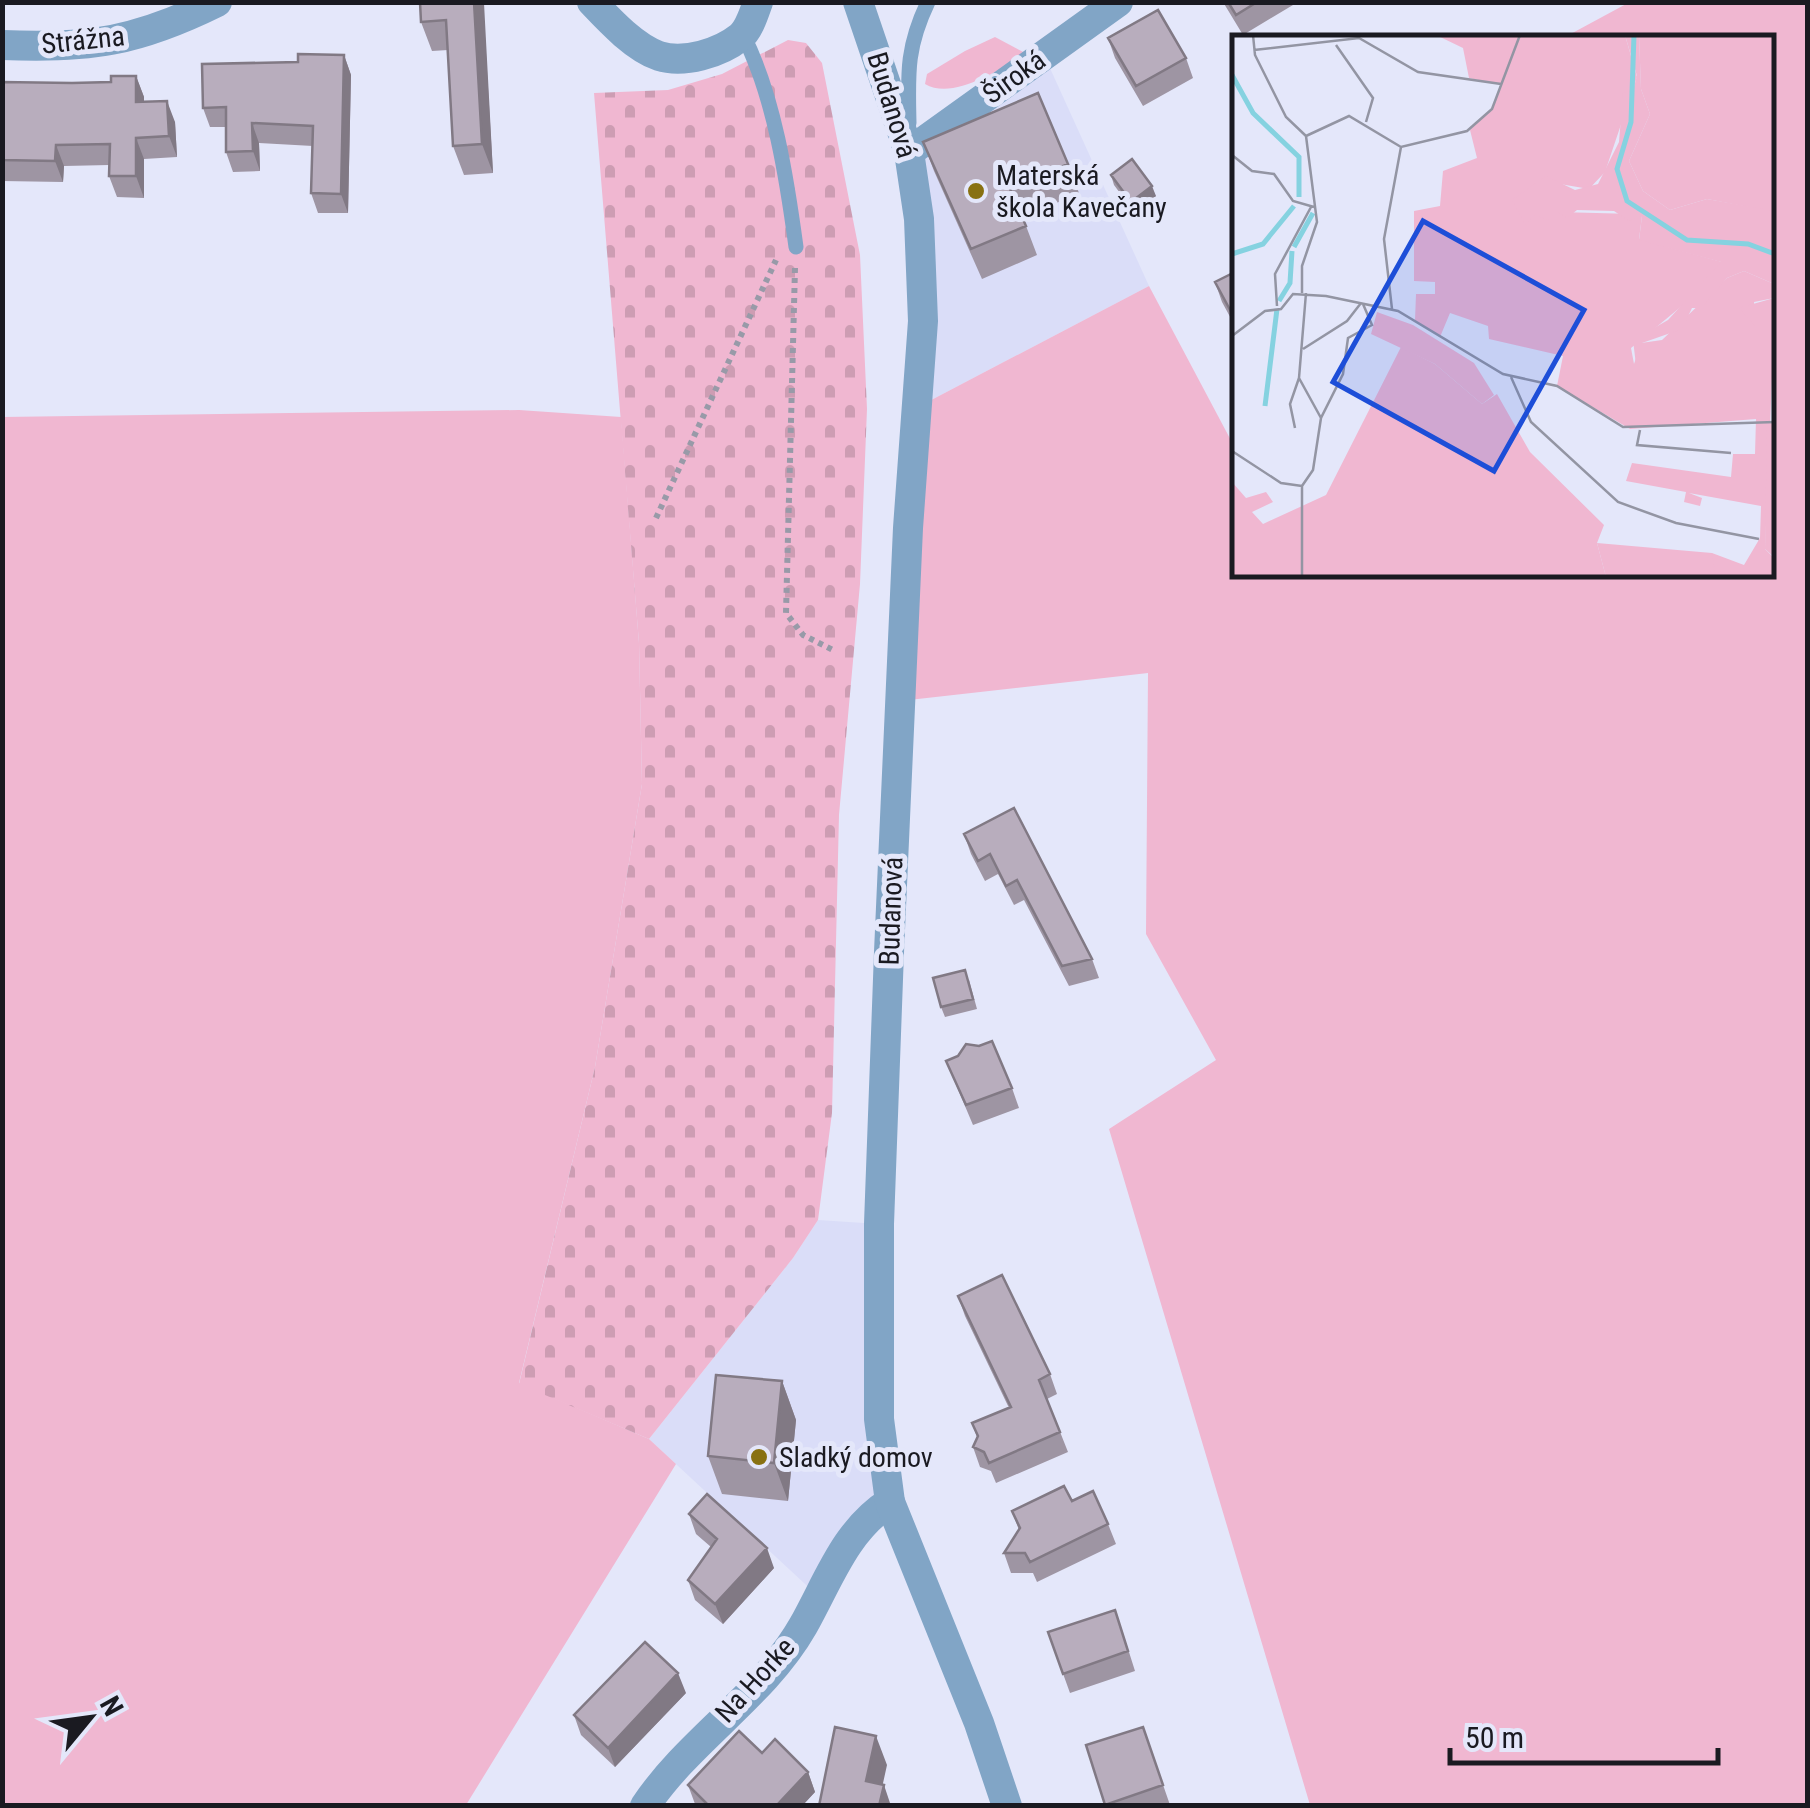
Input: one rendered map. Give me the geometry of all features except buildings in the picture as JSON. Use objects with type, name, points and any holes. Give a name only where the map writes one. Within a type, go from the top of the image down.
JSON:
[{"type":"street","name":"Strážna","points":[[2,44],[69,47],[116,42],[217,2]]},
{"type":"street","points":[[592,2],[637,43],[657,55],[678,60],[711,52],[743,36],[758,2]]},
{"type":"street","name":"Budanová","points":[[858,2],[910,152],[919,219],[922,322],[900,701],[877,1320],[879,1419],[890,1502],[979,1723],[1007,1806]]},
{"type":"street","name":"Široká","points":[[910,152],[1118,2]]},
{"type":"street","name":"Na Horke","points":[[645,1806],[702,1737],[783,1656],[853,1535],[870,1514],[890,1502]]},
{"type":"lane","points":[[910,152],[908,73],[912,36],[928,2]]},
{"type":"lane","points":[[743,36],[755,58],[768,103],[796,246]]},
{"type":"path","points":[[656,518],[792,223]]},
{"type":"path","points":[[796,246],[786,613],[803,636],[835,652]]},
{"type":"shaded area","points":[[1044,55],[1149,286],[918,407],[909,152]]},
{"type":"shaded area","points":[[818,1220],[879,1224],[890,1502],[818,1596],[649,1439],[793,1258]]},
{"type":"green space","points":[[1628,3],[1807,3],[1807,1805],[1310,1805],[1109,1129],[1216,1060],[1146,934],[1148,673],[900,701],[918,407],[1149,286],[1232,442],[1232,578],[1775,578],[1775,35],[1569,35]]},
{"type":"green space","points":[[995,37],[1027,54],[963,86],[937,88],[925,84],[927,74]]},
{"type":"green space","points":[[788,40],[806,43],[822,63],[860,255],[867,409],[860,584],[839,815],[832,1113],[818,1220],[793,1258],[649,1439],[519,1384],[595,1067],[642,784],[639,643],[594,93],[668,90],[722,74]]},
{"type":"green space","points":[[519,410],[621,417],[639,643],[642,784],[595,1067],[519,1383],[649,1439],[676,1464],[466,1805],[3,1805],[2,417]]},
{"type":"place","name":"Materská škola Kavečany","points":[[976,191]]},
{"type":"place","name":"Sladký domov","points":[[759,1457]]}]
